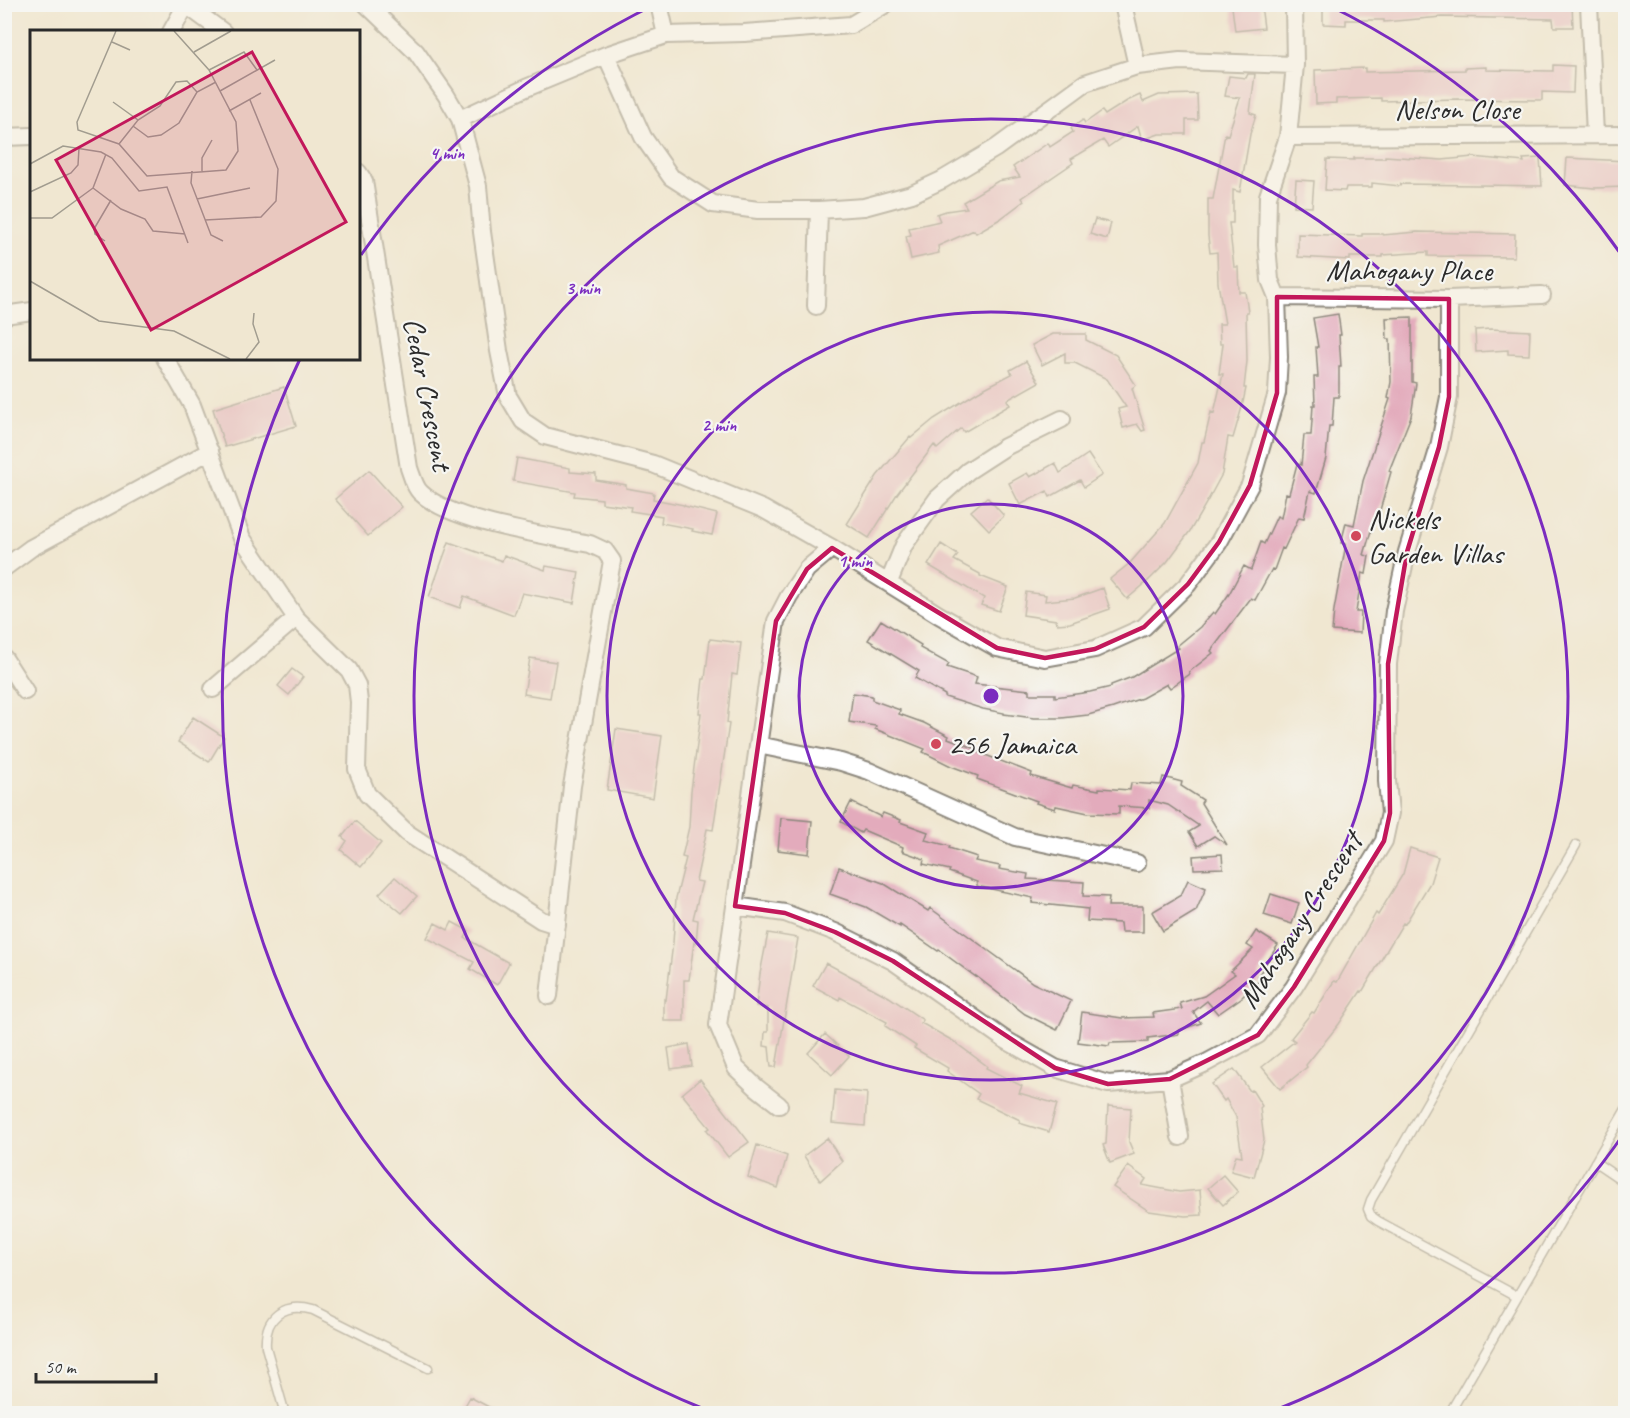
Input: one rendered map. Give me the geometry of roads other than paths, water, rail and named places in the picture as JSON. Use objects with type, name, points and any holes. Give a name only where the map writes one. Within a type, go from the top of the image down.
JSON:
[{"type":"street","points":[[366,4],[416,52],[460,119],[478,186],[499,351],[508,396],[523,421],[545,436],[664,468],[764,509],[997,648],[1046,658],[1095,649],[1144,627],[1188,584],[1213,551],[1250,485],[1277,393],[1279,357],[1277,297],[1270,280],[1267,245],[1268,196],[1288,136],[1295,65],[1294,4]]},
{"type":"street","points":[[658,4],[666,35]]},
{"type":"street","points":[[460,119],[526,88],[606,55],[666,35],[744,33],[851,25],[886,4]]},
{"type":"street","points":[[1123,4],[1137,66]]},
{"type":"street","points":[[1590,4],[1595,135]]},
{"type":"street","points":[[172,30],[186,5],[220,30]]},
{"type":"street","points":[[606,55],[643,137],[671,177],[714,204],[758,210],[864,207],[912,194],[942,180],[996,148],[1084,83],[1137,66],[1180,61],[1295,65]]},
{"type":"street","name":"Nelson Close","points":[[1288,136],[1626,135]]},
{"type":"street","points":[[4,137],[30,136]]},
{"type":"street","name":"Cedar Crescent","points":[[360,175],[364,181],[409,468],[419,492],[435,503],[481,522],[590,544],[605,551],[612,561],[572,786],[557,925]]},
{"type":"street","points":[[816,306],[819,210]]},
{"type":"street","name":"Mahogany Place","points":[[1277,297],[1449,299],[1542,295]]},
{"type":"street","name":"Mahogany Crescent","points":[[735,906],[785,913],[835,932],[893,961],[1004,1039],[1055,1068],[1107,1084],[1170,1079],[1258,1035],[1294,987],[1384,841],[1390,813],[1387,781],[1387,688],[1391,632],[1407,552],[1440,447],[1449,397],[1449,299]]},
{"type":"street","points":[[4,315],[30,311]]},
{"type":"street","points":[[166,360],[192,405],[242,537],[296,618],[349,670],[357,685],[359,702],[357,769],[367,794],[407,833],[541,921],[557,925],[549,996]]},
{"type":"street","points":[[889,582],[904,545],[937,499],[968,471],[1005,447],[1062,418]]},
{"type":"street","points":[[4,568],[31,548],[210,451]]},
{"type":"street","points":[[779,1105],[736,1068],[718,1025],[776,621],[807,568],[832,548]]},
{"type":"street","points":[[213,689],[296,618]]},
{"type":"street","points":[[4,658],[25,691]]},
{"type":"street","points":[[758,745],[840,762],[870,771],[1015,837],[1137,864]]},
{"type":"street","points":[[1170,1079],[1180,1137]]},
{"type":"lane","points":[[1518,1296],[1378,1221],[1371,1216],[1368,1209],[1371,1200],[1575,845]]},
{"type":"lane","points":[[1449,1413],[1626,1109]]},
{"type":"lane","points":[[1595,1162],[1626,1183]]},
{"type":"lane","points":[[285,1413],[265,1337],[268,1326],[274,1318],[282,1311],[292,1307],[313,1310],[428,1368]]},
{"type":"place","name":"Nickels Garden Villas","points":[[1356,536]]},
{"type":"place","name":"256 Jamaica","points":[[936,744]]}]
